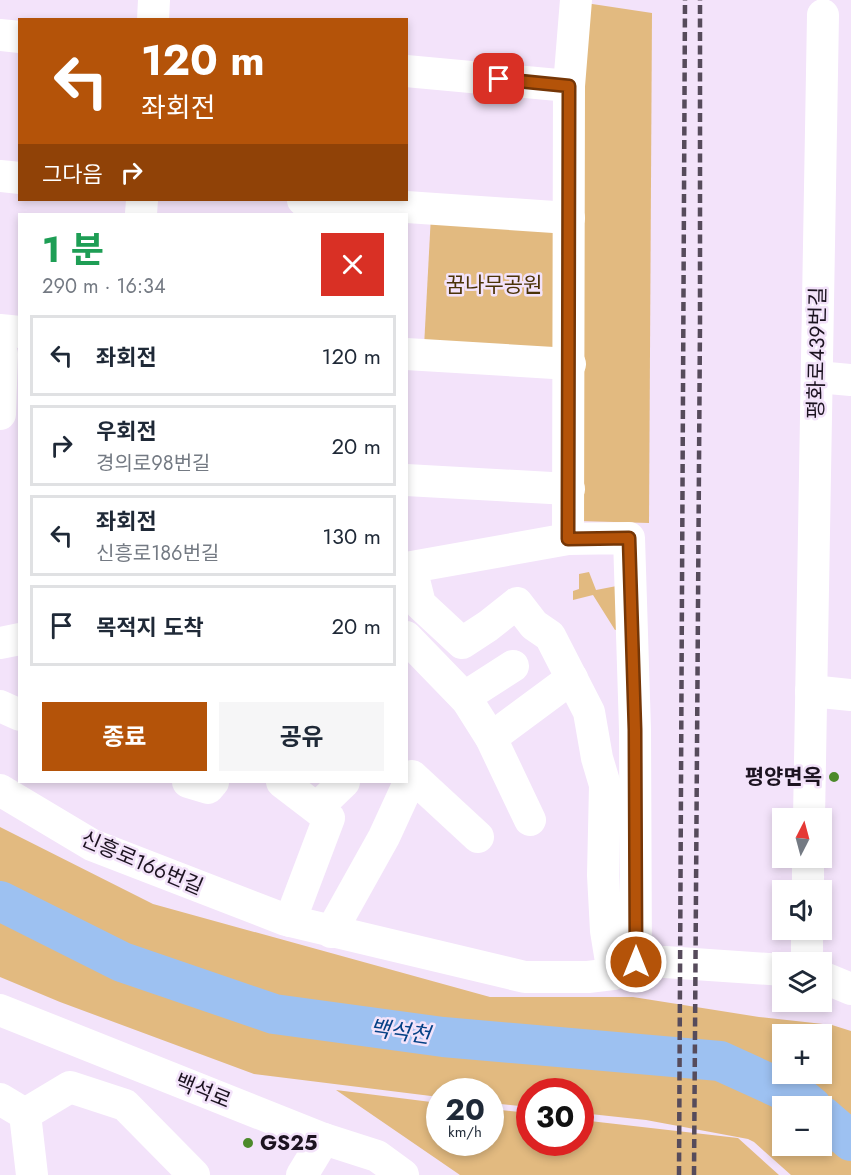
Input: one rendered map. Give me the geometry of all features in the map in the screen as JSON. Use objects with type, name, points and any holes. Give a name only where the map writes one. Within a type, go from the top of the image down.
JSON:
[{"type":"street","points":[[153,18],[154,0]]},
{"type":"street","points":[[568,539],[569,86],[576,0]]},
{"type":"street","name":"평화로439번길","points":[[809,808],[823,15]]},
{"type":"street","points":[[0,35],[18,37]]},
{"type":"street","points":[[408,71],[569,86]]},
{"type":"street","points":[[0,176],[18,178]]},
{"type":"street","points":[[318,201],[569,218]]},
{"type":"street","points":[[0,330],[18,332]]},
{"type":"street","points":[[0,354],[2,354],[0,414]]},
{"type":"street","points":[[408,354],[570,364]]},
{"type":"street","points":[[817,377],[851,380]]},
{"type":"street","points":[[408,480],[569,489]]},
{"type":"street","points":[[462,643],[420,604],[409,568],[568,539],[629,538],[635,730],[625,968]]},
{"type":"street","points":[[435,667],[462,643],[517,603],[531,622],[550,636],[589,712],[597,758],[605,785],[603,873],[606,932],[625,968]]},
{"type":"street","points":[[0,643],[18,639]]},
{"type":"street","points":[[408,639],[467,700],[491,738],[530,820]]},
{"type":"street","points":[[467,700],[471,693],[513,666]]},
{"type":"street","points":[[491,738],[572,678]]},
{"type":"street","points":[[811,691],[851,695]]},
{"type":"street","points":[[0,706],[18,714]]},
{"type":"street","points":[[332,932],[384,837],[412,776],[478,837]]},
{"type":"street","points":[[191,783],[208,788],[212,783]]},
{"type":"street","points":[[283,783],[329,818],[290,921]]},
{"type":"street","points":[[317,808],[343,783]]},
{"type":"street","name":"신흥로166번길","points":[[0,790],[92,845],[290,921],[525,977],[588,977],[665,962],[772,969]]},
{"type":"street","points":[[832,981],[851,989]]},
{"type":"street","name":"백석로","points":[[0,1010],[324,1139],[377,1156],[403,1175]]},
{"type":"street","points":[[32,1175],[13,1107],[70,1087],[125,1105],[194,1175]]},
{"type":"street","points":[[302,1175],[324,1139]]},
{"type":"green space","points":[[579,2],[652,13],[649,523],[579,521]]},
{"type":"green space","name":"꿈나무공원","points":[[431,215],[560,224],[563,355],[424,347]]},
{"type":"green space","points":[[589,572],[596,590],[627,584],[629,627],[615,630],[593,595],[573,600],[573,591],[579,589],[579,574]]},
{"type":"green space","points":[[0,827],[153,904],[490,997],[633,997],[759,1017],[823,1024],[772,1024],[772,1084],[832,1084],[832,1025],[851,1031],[851,1175],[791,1175],[748,1139],[646,1120],[594,1114],[594,1078],[516,1078],[516,1106],[504,1104],[504,1078],[426,1078],[426,1095],[254,1074],[60,1002],[0,977]]},
{"type":"green space","points":[[336,1090],[426,1101],[426,1152]]},
{"type":"green space","points":[[504,1110],[516,1112],[516,1156],[594,1156],[594,1121],[738,1138],[779,1175],[460,1175],[432,1156],[504,1156]]},
{"type":"waterway","name":"백석천","points":[[0,901],[122,962],[274,1014],[443,1037],[720,1061],[797,1096]]},
{"type":"waterway","name":"백석천","points":[[832,1125],[851,1141]]},
{"type":"railway","points":[[679,1175],[685,0]]},
{"type":"railway","points":[[694,1175],[700,0]]},
{"type":"place","name":"평양면옥","points":[[834,777]]},
{"type":"place","name":"GS25","points":[[248,1143]]},
{"type":"route","points":[[499,79],[569,86],[568,539],[629,538],[635,730],[636,962]]}]
